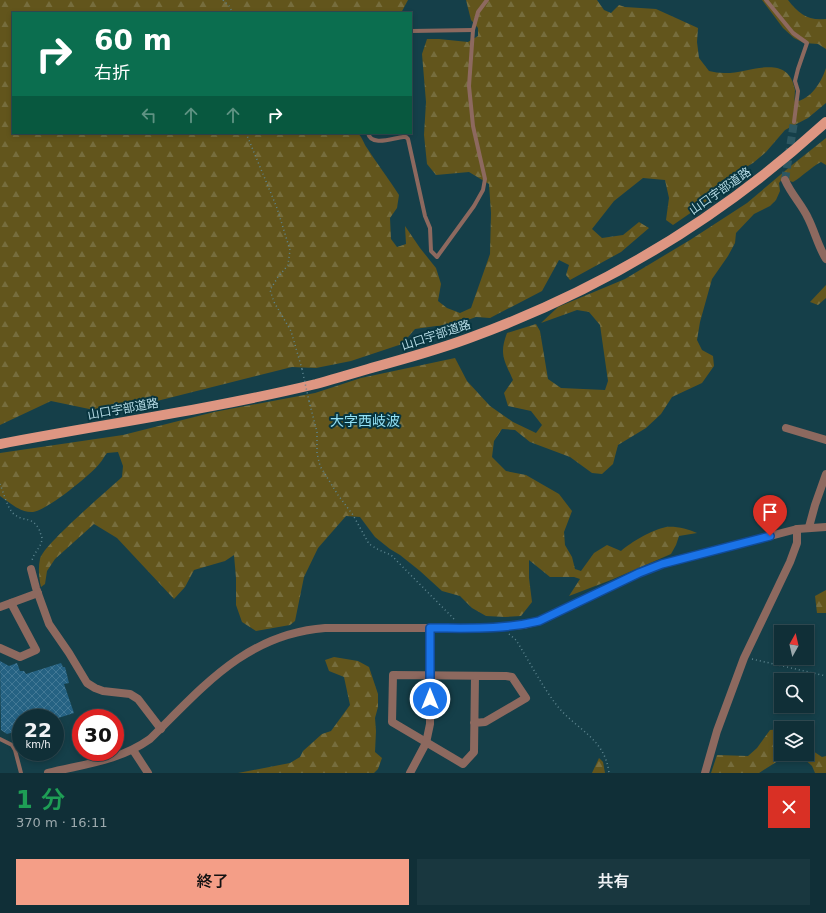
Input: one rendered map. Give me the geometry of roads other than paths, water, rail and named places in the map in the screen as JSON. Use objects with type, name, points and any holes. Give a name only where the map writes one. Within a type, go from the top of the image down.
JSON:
[{"type":"main road","name":"山口宇部道路","points":[[0,444],[282,392],[412,357],[474,337],[557,302],[620,270],[658,248],[736,197],[779,164],[826,122]]},
{"type":"street","points":[[785,180],[790,191],[808,218],[819,247],[826,259]]},
{"type":"street","points":[[786,428],[826,440]]},
{"type":"street","points":[[809,527],[826,474]]},
{"type":"street","points":[[48,773],[108,759],[133,750],[150,739],[230,663],[259,645],[294,632],[320,628],[503,627],[523,625],[539,621],[639,573],[662,564],[797,529],[826,527]]},
{"type":"street","points":[[705,773],[717,731],[744,658],[790,562],[797,543],[797,529]]},
{"type":"street","points":[[31,569],[49,624],[87,683],[103,691],[130,694],[138,699],[161,728]]},
{"type":"street","points":[[0,607],[38,593]]},
{"type":"street","points":[[0,648],[20,657],[36,650],[11,603]]},
{"type":"street","points":[[410,773],[426,743],[430,724],[430,628]]},
{"type":"street","points":[[474,723],[485,722],[526,698],[512,677],[475,676],[430,675],[393,675],[392,722],[463,764],[474,752],[474,723],[475,676]]},
{"type":"street","points":[[133,750],[148,773]]},
{"type":"lane","points":[[368,134],[369,138],[378,141],[403,137],[408,139],[425,216],[430,228],[431,251],[437,257],[474,206],[483,190],[485,179],[473,126],[469,86],[473,30],[478,12],[487,0]]},
{"type":"lane","points":[[766,0],[789,29],[807,43],[798,69],[796,81],[798,91],[794,122]]},
{"type":"lane","points":[[412,32],[473,30]]},
{"type":"lane","points":[[0,739],[12,745],[15,750],[21,773]]},
{"type":"tunnel","points":[[785,180],[794,122]]},
{"type":"district","name":"大字西岐波","points":[[365,421]]}]
